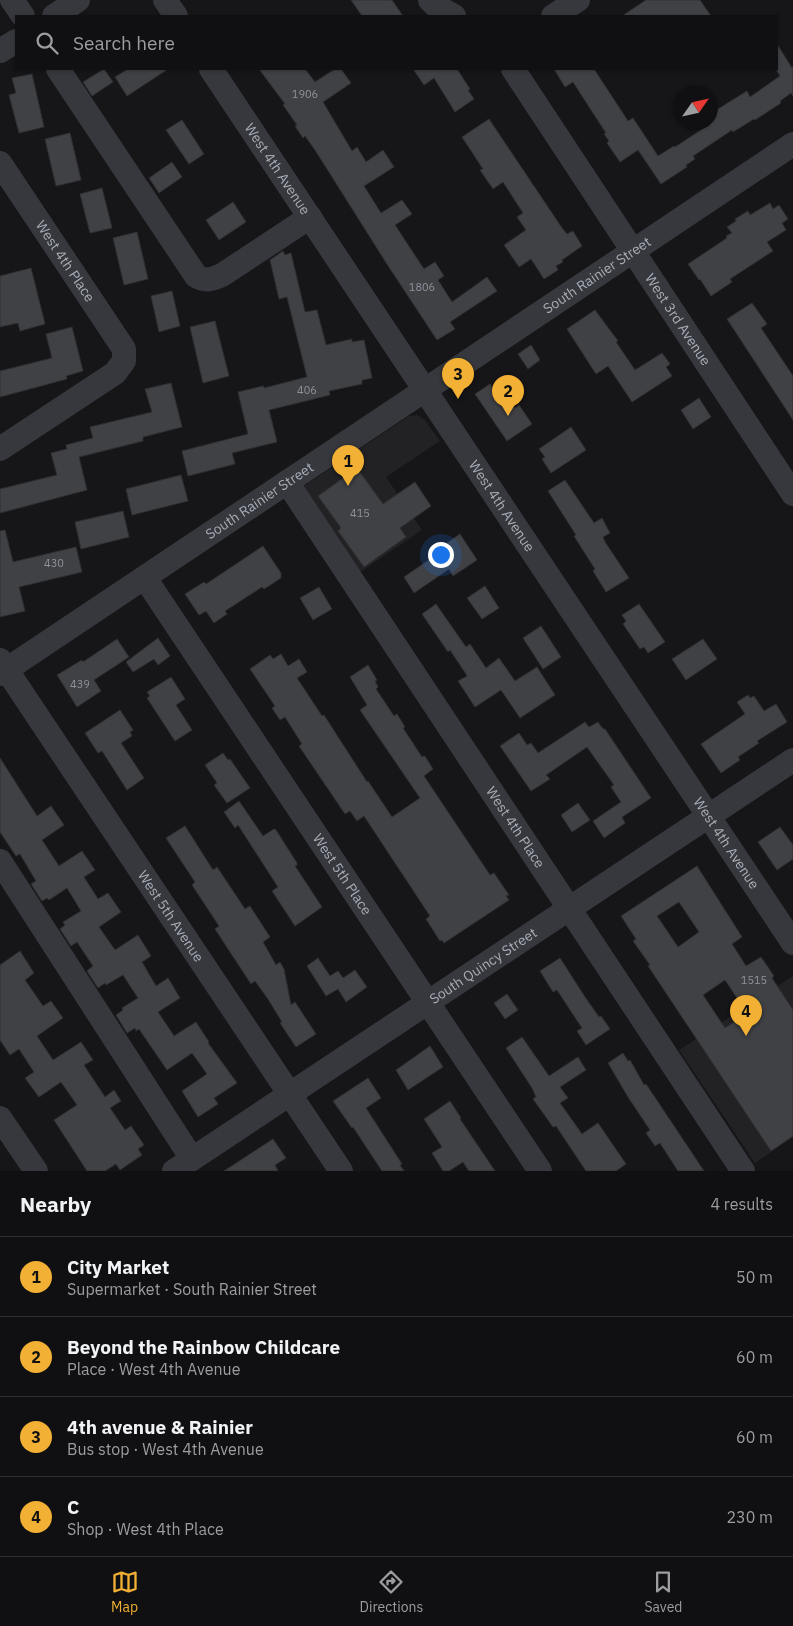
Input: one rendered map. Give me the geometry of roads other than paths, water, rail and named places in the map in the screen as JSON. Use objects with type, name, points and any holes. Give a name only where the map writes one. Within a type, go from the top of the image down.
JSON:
[{"type":"street","points":[[12,0],[22,15]]},
{"type":"street","points":[[56,15],[78,0]]},
{"type":"street","points":[[165,0],[175,15]]},
{"type":"street","points":[[430,0],[436,6],[452,15]]},
{"type":"street","points":[[555,15],[578,0]]},
{"type":"street","points":[[0,52],[15,42]]},
{"type":"street","points":[[59,70],[196,276],[201,280],[214,279],[222,275],[310,216]]},
{"type":"street","name":"West 4th Avenue","points":[[212,70],[793,943]]},
{"type":"street","name":"West 3rd Avenue","points":[[514,70],[793,494]]},
{"type":"street","name":"South Rainier Street","points":[[2,668],[145,578],[793,144]]},
{"type":"street","name":"West 4th Place","points":[[0,163],[124,349],[124,361],[115,372],[0,449]]},
{"type":"street","name":"West 4th Place","points":[[287,482],[744,1171]]},
{"type":"street","name":"West 5th Place","points":[[145,578],[540,1171]]},
{"type":"street","name":"West 5th Avenue","points":[[2,668],[341,1171]]},
{"type":"street","name":"South Quincy Street","points":[[183,1165],[793,760]]},
{"type":"street","points":[[0,862],[183,1165]]},
{"type":"street","points":[[0,1118],[36,1171]]},
{"type":"place","name":"4th avenue & Rainier","points":[[458,399]]},
{"type":"place","name":"Beyond the Rainbow Childcare","points":[[508,416]]},
{"type":"place","name":"City Market","points":[[348,486]]},
{"type":"place","name":"C","points":[[746,1036]]}]
